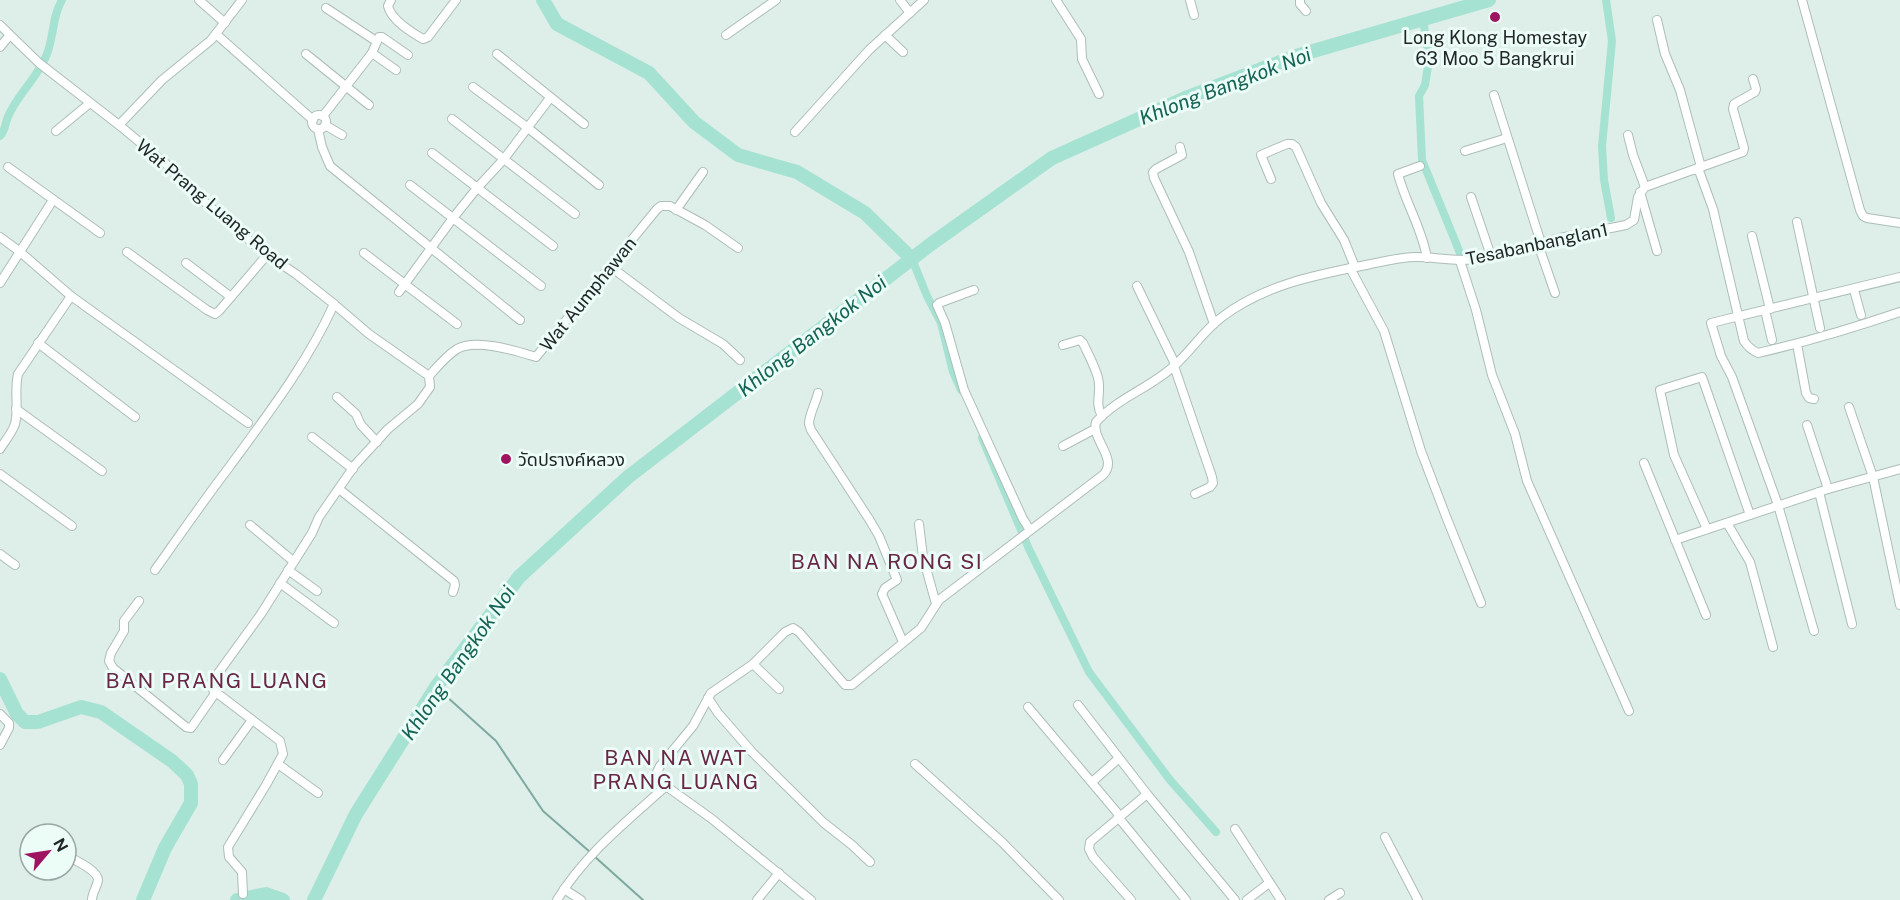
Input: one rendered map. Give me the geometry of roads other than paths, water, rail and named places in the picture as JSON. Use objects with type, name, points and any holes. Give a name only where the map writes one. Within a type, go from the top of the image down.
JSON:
[{"type":"street","points":[[199,0],[225,23]]},
{"type":"street","points":[[119,125],[162,80],[216,34],[242,0]]},
{"type":"street","points":[[391,0],[388,6],[390,13],[401,24],[423,39],[428,37],[456,0]]},
{"type":"street","points":[[726,35],[776,0]]},
{"type":"street","points":[[900,0],[910,13]]},
{"type":"street","points":[[795,132],[869,50],[924,0]]},
{"type":"street","points":[[1056,0],[1081,39],[1082,59],[1099,94]]},
{"type":"street","points":[[1190,0],[1194,15]]},
{"type":"street","points":[[1300,0],[1302,8],[1306,11]]},
{"type":"street","points":[[1802,0],[1863,216],[1900,223]]},
{"type":"street","points":[[326,8],[376,41]]},
{"type":"street","points":[[1657,20],[1670,66],[1680,90],[1698,168],[1713,209],[1744,341],[1748,347],[1758,353],[1844,331],[1900,312]]},
{"type":"street","name":"Wat Prang Luang Road","points":[[0,25],[49,72],[119,125],[267,255],[334,304],[369,334],[429,376]]},
{"type":"street","points":[[216,34],[312,120],[313,126],[322,123],[342,135]]},
{"type":"street","points":[[0,47],[9,36]]},
{"type":"street","points":[[885,36],[903,52]]},
{"type":"street","points":[[408,55],[382,37],[376,41],[372,53],[322,123],[322,147],[330,166],[520,320]]},
{"type":"street","points":[[372,53],[396,70]]},
{"type":"street","points":[[306,54],[369,105]]},
{"type":"street","points":[[497,54],[584,124]]},
{"type":"street","points":[[1643,189],[1743,152],[1744,148],[1733,109],[1734,104],[1755,92],[1753,80]]},
{"type":"street","points":[[473,87],[599,185]]},
{"type":"street","points":[[1494,95],[1555,293]]},
{"type":"street","points":[[402,288],[453,218],[504,159],[550,98]]},
{"type":"street","points":[[56,131],[90,103]]},
{"type":"street","points":[[452,119],[575,214]]},
{"type":"street","points":[[1628,135],[1657,251]]},
{"type":"street","points":[[1465,151],[1507,138]]},
{"type":"street","points":[[1270,179],[1262,155],[1292,144],[1296,147],[1321,203],[1344,240],[1353,268],[1384,331],[1421,451],[1481,603]]},
{"type":"street","points":[[1180,147],[1182,155],[1153,172],[1154,178],[1189,252],[1214,324]]},
{"type":"street","points":[[432,153],[553,246]]},
{"type":"street","points":[[1420,166],[1398,174],[1419,229],[1427,258]]},
{"type":"street","points":[[8,167],[100,233]]},
{"type":"street","points":[[703,172],[676,210],[705,225],[738,248]]},
{"type":"street","points":[[410,185],[541,286]]},
{"type":"street","name":"Tesabanbanglan1","points":[[1095,429],[1096,422],[1101,416],[1126,396],[1174,365],[1214,324],[1252,297],[1300,279],[1353,268],[1415,257],[1462,261],[1475,259],[1626,225],[1636,217],[1638,197],[1643,189]]},
{"type":"street","points":[[1471,197],[1491,256]]},
{"type":"street","points":[[0,283],[53,200]]},
{"type":"street","name":"Wat Aumphawan","points":[[429,376],[458,348],[476,344],[536,357],[657,209],[661,206],[670,206],[676,210]]},
{"type":"street","points":[[1797,222],[1820,328]]},
{"type":"street","points":[[1752,236],[1772,340]]},
{"type":"street","points":[[0,237],[71,297],[248,423]]},
{"type":"street","points":[[127,252],[212,313],[219,311],[267,255]]},
{"type":"street","points":[[364,253],[402,288],[457,324]]},
{"type":"street","points":[[1462,261],[1492,375],[1515,434],[1527,481],[1629,711]]},
{"type":"street","points":[[186,263],[231,297]]},
{"type":"street","points":[[611,267],[680,318],[723,344],[740,360]]},
{"type":"street","points":[[1814,631],[1778,505],[1732,377],[1721,356],[1711,323],[1900,277]]},
{"type":"street","points":[[1137,286],[1174,365],[1212,477],[1213,483],[1210,487],[1195,494]]},
{"type":"street","points":[[974,290],[937,305],[948,330],[964,390],[1029,530]]},
{"type":"street","points":[[1854,290],[1861,315]]},
{"type":"street","points":[[0,449],[16,422],[15,386],[18,374],[71,297]]},
{"type":"street","points":[[155,570],[300,366],[325,326],[334,304]]},
{"type":"street","points":[[1063,345],[1080,340],[1083,343],[1098,377],[1097,407],[1101,416]]},
{"type":"street","points":[[38,343],[135,417]]},
{"type":"street","points":[[1797,344],[1806,393],[1809,398],[1814,399]]},
{"type":"street","points":[[243,894],[242,872],[229,857],[228,847],[283,754],[280,741],[216,692],[211,683],[261,614],[319,518],[352,469],[388,429],[418,404],[430,387],[429,376]]},
{"type":"street","points":[[1707,529],[1674,455],[1659,390],[1702,377],[1750,515]]},
{"type":"street","points":[[818,393],[809,424],[879,537],[897,580],[885,588],[882,594],[903,642]]},
{"type":"street","points":[[337,397],[356,414],[361,425],[377,442]]},
{"type":"street","points":[[1849,407],[1873,477],[1900,605]]},
{"type":"street","points":[[16,409],[102,471]]},
{"type":"street","points":[[1807,425],[1828,489]]},
{"type":"street","points":[[811,900],[712,819],[666,786],[657,772],[701,713],[711,693],[753,664],[785,632],[793,628],[799,632],[834,674],[849,686],[921,628],[936,604],[1107,472],[1108,461],[1095,429],[1063,446]]},
{"type":"street","points":[[312,437],[352,469]]},
{"type":"street","points":[[1644,463],[1706,615]]},
{"type":"street","points":[[1675,540],[1828,489],[1900,469]]},
{"type":"street","points":[[0,474],[72,526]]},
{"type":"street","points":[[339,489],[454,581],[453,592]]},
{"type":"street","points":[[1819,492],[1852,624]]},
{"type":"street","points":[[1726,523],[1750,562],[1773,648]]},
{"type":"street","points":[[919,524],[923,558],[936,604]]},
{"type":"street","points":[[250,525],[293,561]]},
{"type":"street","points":[[0,554],[15,565]]},
{"type":"street","points":[[288,570],[317,591]]},
{"type":"street","points":[[280,583],[334,623]]},
{"type":"street","points":[[139,601],[124,621],[124,630],[111,653],[109,661],[113,668],[186,727],[191,728],[216,692]]},
{"type":"street","points":[[753,664],[779,689]]},
{"type":"street","points":[[707,699],[753,752],[824,823],[870,862]]},
{"type":"street","points":[[1078,705],[1118,759],[1235,900]]},
{"type":"street","points":[[1028,707],[1092,782],[1186,900]]},
{"type":"street","points":[[0,714],[9,723],[0,745]]},
{"type":"street","points":[[223,760],[252,720]]},
{"type":"street","points":[[1092,782],[1118,759]]},
{"type":"street","points":[[278,764],[318,793]]},
{"type":"street","points":[[915,764],[1002,842],[1059,900]]},
{"type":"street","points":[[557,900],[590,856],[666,786]]},
{"type":"street","points":[[1131,900],[1093,857],[1089,849],[1090,842],[1147,794]]},
{"type":"street","points":[[1235,829],[1281,900]]},
{"type":"street","points":[[1385,837],[1418,900]]},
{"type":"street","points":[[78,862],[97,876],[92,900]]},
{"type":"street","points":[[757,900],[779,873]]},
{"type":"street","points":[[1247,900],[1269,883]]},
{"type":"street","points":[[564,889],[582,900]]},
{"type":"street","points":[[1329,900],[1340,893]]},
{"type":"waterway","points":[[0,136],[11,110],[43,63],[56,13],[62,0]]},
{"type":"waterway","points":[[543,0],[557,24],[649,73],[694,122],[738,155],[797,172],[865,213],[912,259]]},
{"type":"waterway","name":"Khlong Bangkok Noi","points":[[314,900],[356,814],[436,687],[519,577],[628,477],[931,244],[1052,158],[1188,97],[1296,56],[1489,0]]},
{"type":"waterway","points":[[1606,0],[1612,41],[1602,146],[1604,180],[1611,218]]},
{"type":"waterway","points":[[1423,19],[1429,60],[1425,85],[1419,96],[1422,160],[1460,253]]},
{"type":"waterway","points":[[912,259],[941,323],[953,372],[961,390]]},
{"type":"waterway","points":[[982,438],[1029,549],[1089,672],[1170,780],[1216,832]]},
{"type":"waterway","points":[[0,679],[17,714],[25,722],[38,722],[81,707],[101,712],[172,761],[187,775],[191,784],[191,803],[165,848],[143,900]]},
{"type":"waterway","points":[[436,687],[496,741],[543,811],[590,852]]},
{"type":"waterway","points":[[594,856],[643,900]]},
{"type":"waterway","points":[[237,900],[266,894],[283,900]]},
{"type":"place","name":"Long Klong Homestay 63 Moo 5 Bangkrui","points":[[1495,17]]},
{"type":"place","name":"วัดปรางค์หลวง","points":[[506,459]]},
{"type":"district","name":"BAN NA RONG SI","points":[[887,561]]},
{"type":"district","name":"BAN PRANG LUANG","points":[[217,680]]},
{"type":"district","name":"BAN NA WAT PRANG LUANG","points":[[676,769]]}]
